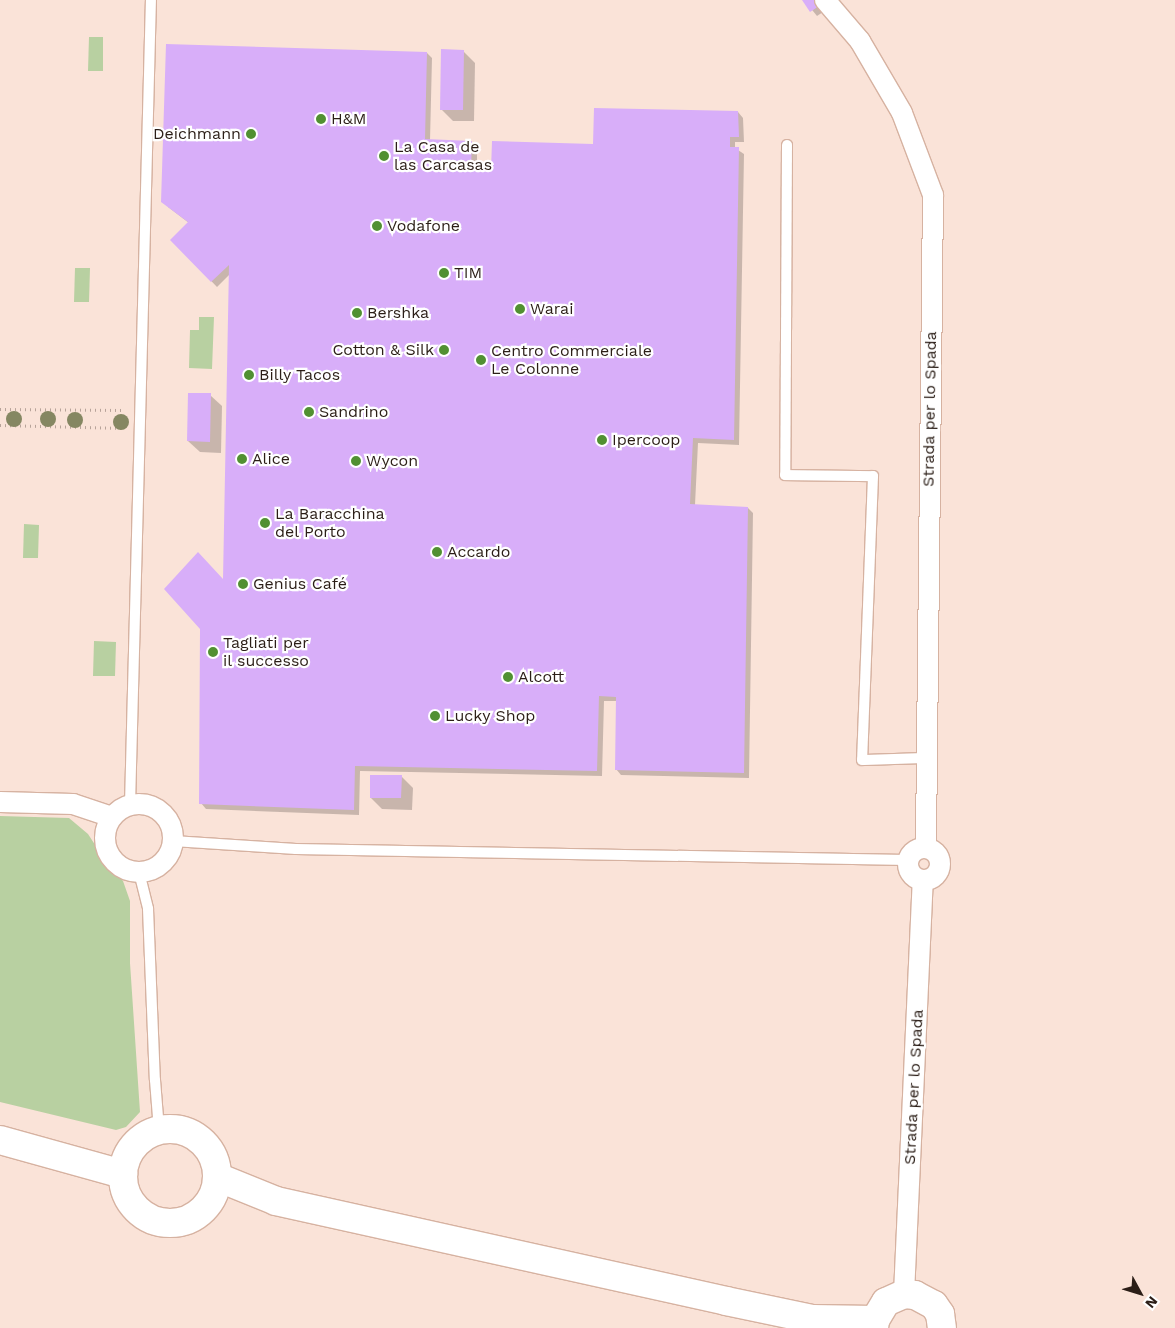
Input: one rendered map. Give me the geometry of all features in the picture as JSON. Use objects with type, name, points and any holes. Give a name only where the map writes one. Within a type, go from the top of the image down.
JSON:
[{"type":"street","name":"Strada per lo Spada","points":[[825,0],[860,41],[902,113],[933,195],[926,847]]},
{"type":"street","points":[[0,802],[73,804],[112,817]]},
{"type":"street","points":[[141,804],[161,812],[170,825],[173,841],[165,859],[158,866],[139,872],[128,871],[111,858],[106,848],[107,826],[112,817],[130,805],[141,804]]},
{"type":"street","points":[[926,847],[934,850],[939,856],[941,865],[938,873],[932,878],[923,880],[911,874],[908,860],[914,850],[926,847]]},
{"type":"street","name":"Strada per lo Spada","points":[[904,1294],[923,880]]},
{"type":"street","points":[[159,1130],[180,1130],[200,1139],[209,1150],[215,1163],[217,1177],[214,1191],[207,1204],[196,1214],[183,1221],[154,1220],[141,1213],[131,1202],[125,1188],[123,1174],[126,1159],[133,1146],[145,1136],[159,1130]]},
{"type":"street","points":[[0,1140],[123,1174]]},
{"type":"street","points":[[217,1177],[276,1201],[812,1319],[874,1324],[886,1302],[904,1294],[915,1295],[934,1305],[940,1314],[942,1328]]},
{"type":"lane","points":[[130,805],[151,0]]},
{"type":"lane","points":[[787,145],[785,475],[872,476],[862,760],[926,758]]},
{"type":"lane","points":[[173,841],[296,849],[908,860]]},
{"type":"lane","points":[[139,872],[148,909],[154,1080],[159,1130]]},
{"type":"path","points":[[0,409],[140,411]]},
{"type":"path","points":[[0,425],[140,428]]},
{"type":"green space","points":[[89,37],[103,37],[103,71],[88,71]]},
{"type":"green space","points":[[75,268],[90,268],[89,302],[74,302]]},
{"type":"green space","points":[[199,317],[214,317],[212,369],[189,368],[190,330],[199,330]]},
{"type":"green space","points":[[24,524],[39,525],[38,558],[23,558]]},
{"type":"green space","points":[[94,641],[116,642],[115,676],[93,676]]},
{"type":"green space","points":[[0,816],[69,818],[88,834],[101,854],[123,881],[130,901],[130,963],[140,1112],[126,1127],[116,1130],[0,1102]]},
{"type":"building","points":[[802,0],[815,0],[819,6],[810,12]]},
{"type":"building","name":"Centro Commerciale Le Colonne","points":[[166,44],[427,52],[425,139],[472,141],[471,169],[491,170],[492,141],[593,144],[594,108],[738,111],[739,137],[730,137],[730,147],[739,147],[734,440],[693,438],[690,504],[748,507],[744,773],[615,770],[616,697],[599,696],[597,771],[355,766],[354,810],[199,804],[200,629],[164,589],[198,552],[223,579],[229,265],[211,282],[170,240],[188,222],[161,202]]},
{"type":"building","points":[[441,49],[464,50],[463,110],[440,110]]},
{"type":"building","points":[[188,393],[211,393],[210,442],[187,441]]},
{"type":"building","points":[[370,775],[402,775],[401,798],[370,798]]},
{"type":"place","name":"H&M","points":[[321,119]]},
{"type":"place","name":"Deichmann","points":[[251,134]]},
{"type":"place","name":"La Casa de las Carcasas","points":[[384,156]]},
{"type":"place","name":"Vodafone","points":[[377,226]]},
{"type":"place","name":"TIM","points":[[444,273]]},
{"type":"place","name":"Warai","points":[[520,309]]},
{"type":"place","name":"Bershka","points":[[357,313]]},
{"type":"place","name":"Cotton & Silk","points":[[444,350]]},
{"type":"place","name":"Centro Commerciale Le Colonne","points":[[481,360]]},
{"type":"place","name":"Billy Tacos","points":[[249,375]]},
{"type":"place","name":"Sandrino","points":[[309,412]]},
{"type":"place","name":"Ipercoop","points":[[602,440]]},
{"type":"place","name":"Alice","points":[[242,459]]},
{"type":"place","name":"Wycon","points":[[356,461]]},
{"type":"place","name":"La Baracchina del Porto","points":[[265,523]]},
{"type":"place","name":"Accardo","points":[[437,552]]},
{"type":"place","name":"Genius Café","points":[[243,584]]},
{"type":"place","name":"Tagliati per il successo","points":[[213,652]]},
{"type":"place","name":"Alcott","points":[[508,677]]},
{"type":"place","name":"Lucky Shop","points":[[435,716]]}]
